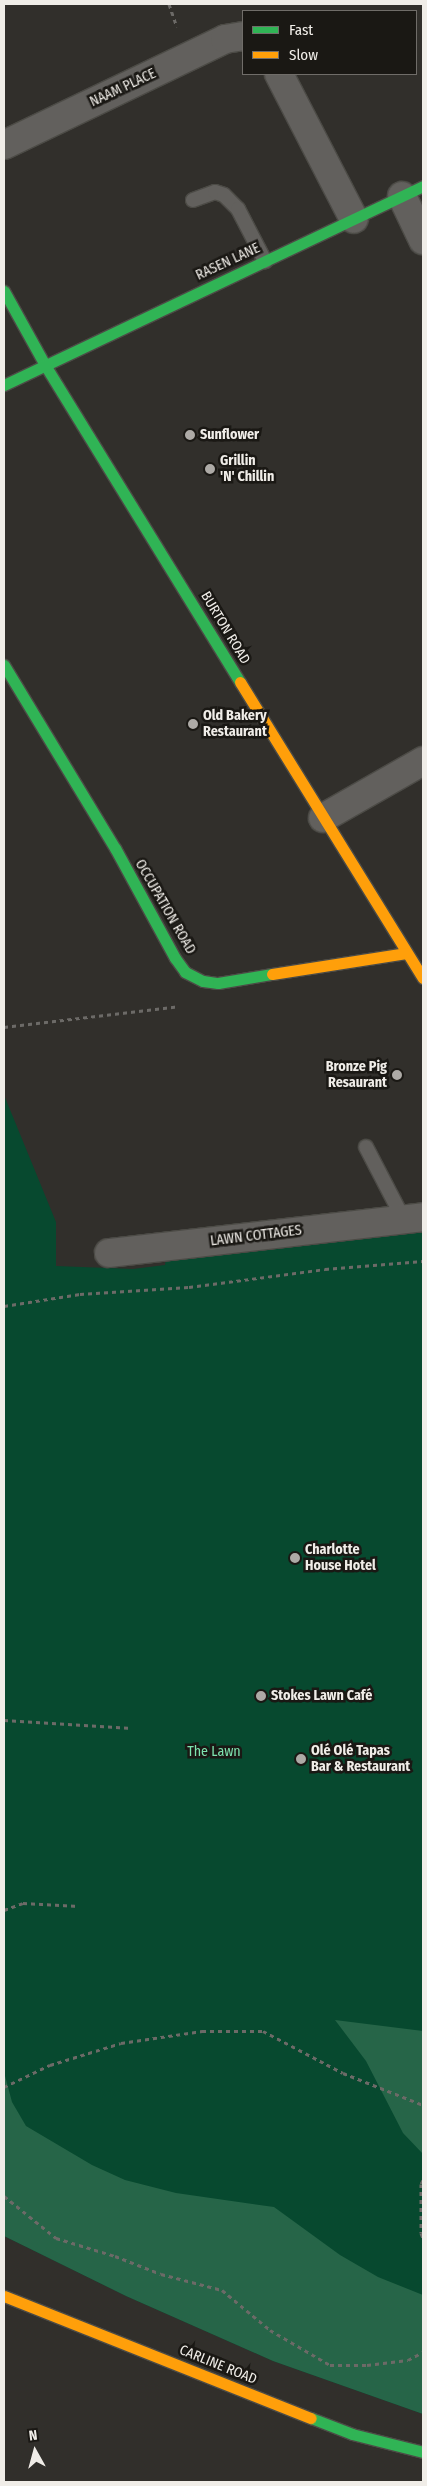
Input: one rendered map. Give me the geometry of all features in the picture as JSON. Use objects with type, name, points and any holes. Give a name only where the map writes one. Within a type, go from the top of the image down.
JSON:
[{"type":"street","name":"NAAM PLACE","points":[[4,144],[225,39],[242,36]]},
{"type":"street","points":[[280,75],[354,219]]},
{"type":"street","points":[[413,191],[423,240]]},
{"type":"street","name":"RASEN LANE","points":[[4,385],[413,191]]},
{"type":"street","name":"BURTON ROAD","points":[[4,291],[45,365],[406,954],[423,978]]},
{"type":"street","name":"OCCUPATION ROAD","points":[[4,665],[115,848],[175,958],[185,972],[203,981],[218,982],[406,954]]},
{"type":"street","points":[[323,818],[423,761]]},
{"type":"street","name":"LAWN COTTAGES","points":[[109,1253],[413,1218]]},
{"type":"street","name":"CARLINE ROAD","points":[[4,2296],[352,2434],[423,2452]]},
{"type":"lane","points":[[193,200],[215,192],[224,195],[238,209],[265,261]]},
{"type":"lane","points":[[366,1147],[413,1218]]},
{"type":"path","points":[[4,1306],[80,1294],[189,1287],[325,1269],[423,1261]]},
{"type":"path","points":[[4,1720],[132,1728]]},
{"type":"path","points":[[4,1910],[23,1903],[79,1906]]},
{"type":"path","points":[[4,2087],[50,2065],[121,2043],[202,2031],[263,2032],[343,2073],[423,2105]]},
{"type":"path","points":[[423,2180],[420,2184],[421,2233],[423,2238]]},
{"type":"path","points":[[4,2196],[56,2238],[115,2256],[161,2274],[222,2290],[270,2330],[330,2366],[367,2365],[408,2360],[423,2352]]},
{"type":"green space","name":"The Lawn","points":[[4,1095],[56,1222],[56,1266],[133,1269],[165,1265],[166,1259],[423,1229],[423,2414],[273,2361],[126,2296],[4,2236]]},
{"type":"green space","points":[[335,2020],[423,2031],[423,2154],[403,2133],[366,2061]]},
{"type":"green space","points":[[4,2072],[12,2102],[26,2126],[92,2165],[125,2180],[176,2193],[274,2207],[340,2255],[378,2277],[423,2295],[423,2414],[273,2361],[126,2296],[4,2236]]},
{"type":"traffic: fast","points":[[4,385],[423,186]]},
{"type":"traffic: fast","points":[[4,291],[45,365],[240,682]]},
{"type":"traffic: fast","points":[[4,665],[115,848],[175,958],[185,972],[203,981],[218,983],[272,974]]},
{"type":"traffic: fast","points":[[311,2418],[352,2434],[423,2452]]},
{"type":"traffic: slow","points":[[240,682],[423,978]]},
{"type":"traffic: slow","points":[[272,974],[406,953]]},
{"type":"traffic: slow","points":[[4,2296],[311,2418]]},
{"type":"place","name":"Sunflower","points":[[190,435]]},
{"type":"place","name":"Grillin 'N' Chillin","points":[[210,469]]},
{"type":"place","name":"Old Bakery Restaurant","points":[[193,724]]},
{"type":"place","name":"Bronze Pig Resaurant","points":[[397,1075]]},
{"type":"place","name":"Charlotte House Hotel","points":[[295,1558]]},
{"type":"place","name":"Stokes Lawn Café","points":[[261,1696]]},
{"type":"place","name":"Olé Olé Tapas Bar & Restaurant","points":[[301,1759]]}]
